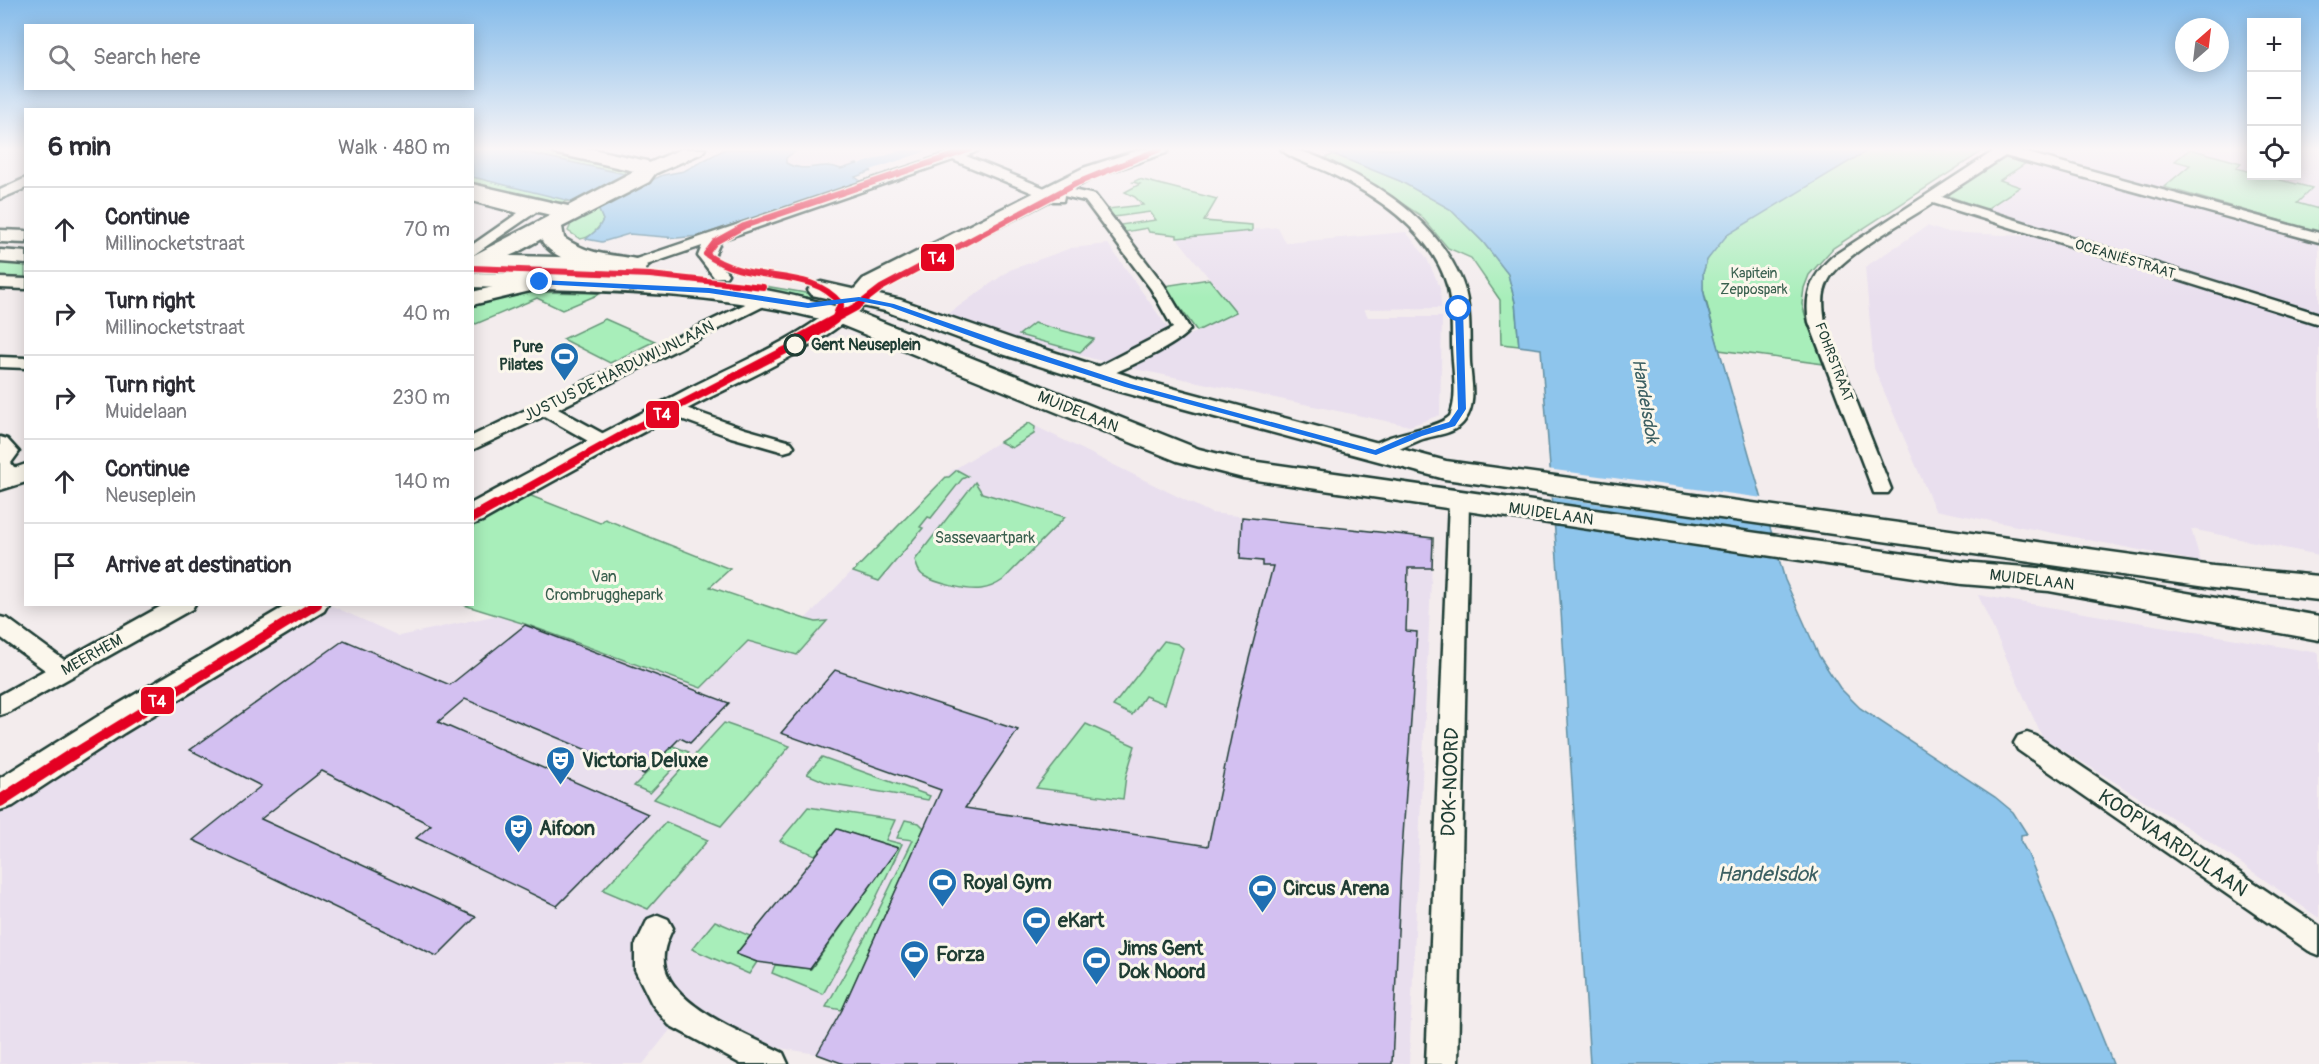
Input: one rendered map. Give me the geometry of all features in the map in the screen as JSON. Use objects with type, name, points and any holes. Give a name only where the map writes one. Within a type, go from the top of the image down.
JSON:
[{"type":"main road","points":[[520,199],[578,209]]},
{"type":"main road","points":[[474,265],[532,236],[598,199]]},
{"type":"main road","points":[[550,224],[553,241],[579,257],[600,264],[720,274],[826,291],[834,310]]},
{"type":"main road","points":[[474,265],[540,282],[709,290],[834,310]]},
{"type":"main road","name":"MUIDELAAN","points":[[834,310],[892,305],[1096,375],[1445,470],[1504,494],[1962,573],[2049,580],[2319,628]]},
{"type":"main road","name":"MUIDELAAN","points":[[834,310],[1188,455],[1242,469],[1459,501],[1504,494],[1950,542],[2213,577],[2319,588]]},
{"type":"main road","points":[[1242,469],[1248,457],[1273,425]]},
{"type":"street","points":[[474,265],[529,212],[478,199]]},
{"type":"street","points":[[632,265],[830,199]]},
{"type":"street","points":[[474,514],[604,442],[815,332],[834,310],[892,288],[1051,199]]},
{"type":"street","points":[[1090,199],[1158,288],[1182,329],[1170,338],[1096,375]]},
{"type":"street","points":[[1376,453],[1431,430],[1452,424],[1462,409],[1459,309],[1453,278],[1438,249],[1418,225],[1385,199]]},
{"type":"street","name":"FOHRSTRAAT","points":[[1881,489],[1817,322],[1814,293],[1818,281],[1838,259],[1929,199]]},
{"type":"street","name":"OCEANIËSTRAAT","points":[[1932,199],[2319,320]]},
{"type":"street","points":[[2178,199],[2319,238]]},
{"type":"street","points":[[0,236],[24,237]]},
{"type":"street","points":[[715,238],[706,256],[720,274]]},
{"type":"street","points":[[0,256],[24,258]]},
{"type":"street","points":[[474,265],[600,264]]},
{"type":"street","points":[[474,298],[540,282]]},
{"type":"street","points":[[0,283],[24,284]]},
{"type":"street","name":"JUSTUS DE HARDUWIJNLAAN","points":[[474,443],[766,298]]},
{"type":"street","points":[[0,362],[24,363]]},
{"type":"street","points":[[544,408],[604,442]]},
{"type":"street","points":[[669,408],[738,433],[784,446]]},
{"type":"street","points":[[0,443],[9,452],[12,472]]},
{"type":"street","name":"DOK-NOORD","points":[[1442,1064],[1459,501]]},
{"type":"street","name":"MEERHEM","points":[[0,706],[180,606]]},
{"type":"street","points":[[0,796],[112,724],[310,606]]},
{"type":"street","points":[[0,625],[62,671]]},
{"type":"street","name":"KOOPVAARDIJLAAN","points":[[2027,743],[2319,942]]},
{"type":"street","points":[[658,928],[650,946],[650,970],[663,994],[680,1015],[772,1064]]},
{"type":"shaded area","points":[[1968,199],[2319,199],[2319,555],[2191,529],[2201,562],[1935,510],[1874,368],[1865,267],[1927,226],[1945,232],[2024,236],[2026,233],[1951,210]]},
{"type":"shaded area","points":[[1278,227],[1286,243],[1406,232],[1426,257],[1440,287],[1441,308],[1364,309],[1368,317],[1442,317],[1440,415],[1410,426],[1130,368],[1236,312],[1177,238]]},
{"type":"shaded area","points":[[1108,244],[1168,328],[1105,362],[1017,338],[948,314],[1010,270],[1071,248]]},
{"type":"shaded area","points":[[1029,423],[1211,513],[1433,538],[1409,1064],[844,1064],[817,1054],[670,1030],[643,1064],[0,1064],[0,811],[39,784],[332,606],[399,636],[498,615],[525,624],[748,641],[797,655],[826,621],[816,622],[805,619],[940,482],[953,470]]},
{"type":"shaded area","points":[[1978,595],[2319,653],[2319,918],[2203,837],[2042,737]]},
{"type":"green space","points":[[532,199],[573,201],[551,203]]},
{"type":"green space","points":[[1137,199],[1216,199],[1204,221],[1252,225],[1252,231],[1177,238],[1177,235],[1149,232],[1147,228],[1125,232],[1120,225],[1156,220],[1150,212],[1114,217],[1107,209],[1143,205]]},
{"type":"green space","points":[[1395,199],[1432,199],[1450,209],[1483,242],[1508,274],[1515,302],[1519,346],[1501,344],[1500,300],[1471,258],[1448,248],[1420,215]]},
{"type":"green space","name":"Kapitein Zeppospark","points":[[1785,199],[1909,199],[1833,248],[1809,275],[1804,288],[1802,304],[1824,364],[1719,350],[1703,289],[1703,273],[1707,260],[1716,247],[1727,235]]},
{"type":"green space","points":[[1956,199],[2002,199],[1985,210]]},
{"type":"green space","points":[[2204,199],[2301,199],[2297,203],[2319,209],[2319,232]]},
{"type":"green space","points":[[598,208],[603,220],[591,235],[580,239],[568,231],[571,224]]},
{"type":"green space","points":[[0,260],[24,262],[24,279],[0,277]]},
{"type":"green space","points":[[647,273],[748,283],[817,295],[812,298],[710,283],[640,281]]},
{"type":"green space","points":[[1209,279],[1236,312],[1197,331],[1164,286]]},
{"type":"green space","points":[[528,292],[602,293],[562,310],[537,298],[476,324],[474,323],[474,305]]},
{"type":"green space","points":[[605,319],[655,341],[610,363],[563,339]]},
{"type":"green space","points":[[1034,323],[1094,339],[1080,352],[1019,335]]},
{"type":"green space","points":[[1029,423],[1035,427],[1034,434],[1012,448],[1000,442]]},
{"type":"green space","points":[[957,470],[968,476],[962,479],[931,518],[928,517],[920,527],[923,528],[879,581],[853,572],[946,477]]},
{"type":"green space","name":"Sassevaartpark","points":[[975,482],[982,493],[1065,517],[1003,580],[995,585],[981,589],[968,589],[929,579],[920,573],[915,560]]},
{"type":"green space","name":"Van Crombrugghepark","points":[[526,494],[600,523],[605,519],[730,569],[710,587],[805,619],[816,622],[827,621],[797,655],[748,641],[701,688],[525,624],[467,606],[474,606],[474,523]]},
{"type":"green space","points":[[1164,641],[1178,644],[1183,648],[1165,704],[1145,696],[1132,715],[1113,706]]},
{"type":"green space","points":[[724,723],[790,746],[721,826],[654,799]]},
{"type":"green space","points":[[1086,724],[1135,746],[1126,776],[1123,799],[1036,788]]},
{"type":"green space","points":[[673,746],[689,752],[650,793],[634,786]]},
{"type":"green space","points":[[822,757],[930,796],[928,800],[828,783],[807,774]]},
{"type":"green space","points":[[808,807],[895,820],[886,840],[902,844],[876,898],[823,994],[772,973],[775,965],[811,969],[898,848],[837,829],[815,855],[780,841]]},
{"type":"green space","points":[[905,820],[919,823],[924,828],[842,1010],[826,1007],[868,932],[913,840],[897,838]]},
{"type":"green space","points":[[666,822],[708,840],[648,909],[603,890]]},
{"type":"green space","points":[[715,921],[750,936],[736,954],[757,962],[749,974],[692,949]]},
{"type":"water","points":[[560,199],[812,199],[699,236],[677,238],[629,234],[602,242],[586,239],[598,229],[603,220],[598,208]]},
{"type":"water","name":"Handelsdok","points":[[1432,199],[1787,199],[1727,235],[1707,260],[1703,273],[1706,303],[1785,580],[1819,656],[1840,688],[1860,708],[1995,797],[2013,812],[2027,834],[2021,835],[2021,842],[2028,854],[2113,1064],[1590,1064],[1561,611],[1541,349],[1519,346],[1515,302],[1508,274],[1483,242],[1450,209]]},
{"type":"pier","points":[[1547,469],[1763,498],[1772,527],[1549,497]]},
{"type":"building","points":[[1242,517],[1433,538],[1432,568],[1408,568],[1406,631],[1417,632],[1401,865],[1392,1064],[844,1064],[817,1054],[842,1010],[941,790],[781,733],[835,670],[1018,730],[965,808],[1208,846],[1241,690],[1273,566],[1262,566],[1262,561],[1240,559]]},
{"type":"building","points":[[525,625],[729,703],[690,743],[680,738],[644,774],[465,699],[438,722],[648,814],[557,906],[416,838],[431,825],[322,771],[261,819],[476,917],[437,956],[193,840],[261,786],[190,750],[344,640],[450,685]]},
{"type":"building","points":[[837,829],[898,848],[810,969],[757,962],[736,954]]},
{"type":"transit line","name":"T4","points":[[474,517],[628,432],[813,336],[835,320],[841,304],[831,292],[817,284],[738,271],[720,265],[706,254],[715,242],[744,226],[825,199]]},
{"type":"transit line","name":"T4","points":[[801,337],[851,311],[881,288],[1048,199]]},
{"type":"transit line","name":"T4","points":[[474,268],[650,275],[763,287]]},
{"type":"transit line","name":"T4","points":[[0,801],[116,726],[314,606]]},
{"type":"place","name":"Gent Neuseplein","points":[[795,345]]},
{"type":"place","name":"Pure Pilates","points":[[564,382]]},
{"type":"place","name":"Victoria Deluxe","points":[[561,786]]},
{"type":"place","name":"Aifoon","points":[[518,854]]},
{"type":"place","name":"Royal Gym","points":[[942,908]]},
{"type":"place","name":"Circus Arena","points":[[1262,914]]},
{"type":"place","name":"eKart","points":[[1037,946]]},
{"type":"place","name":"Forza","points":[[915,980]]},
{"type":"place","name":"Jims Gent Dok Noord","points":[[1097,986]]},
{"type":"route","points":[[540,282],[709,290],[808,305],[859,299],[892,305],[1128,386],[1376,453],[1419,434],[1452,424],[1458,416],[1462,409],[1459,309]]}]
